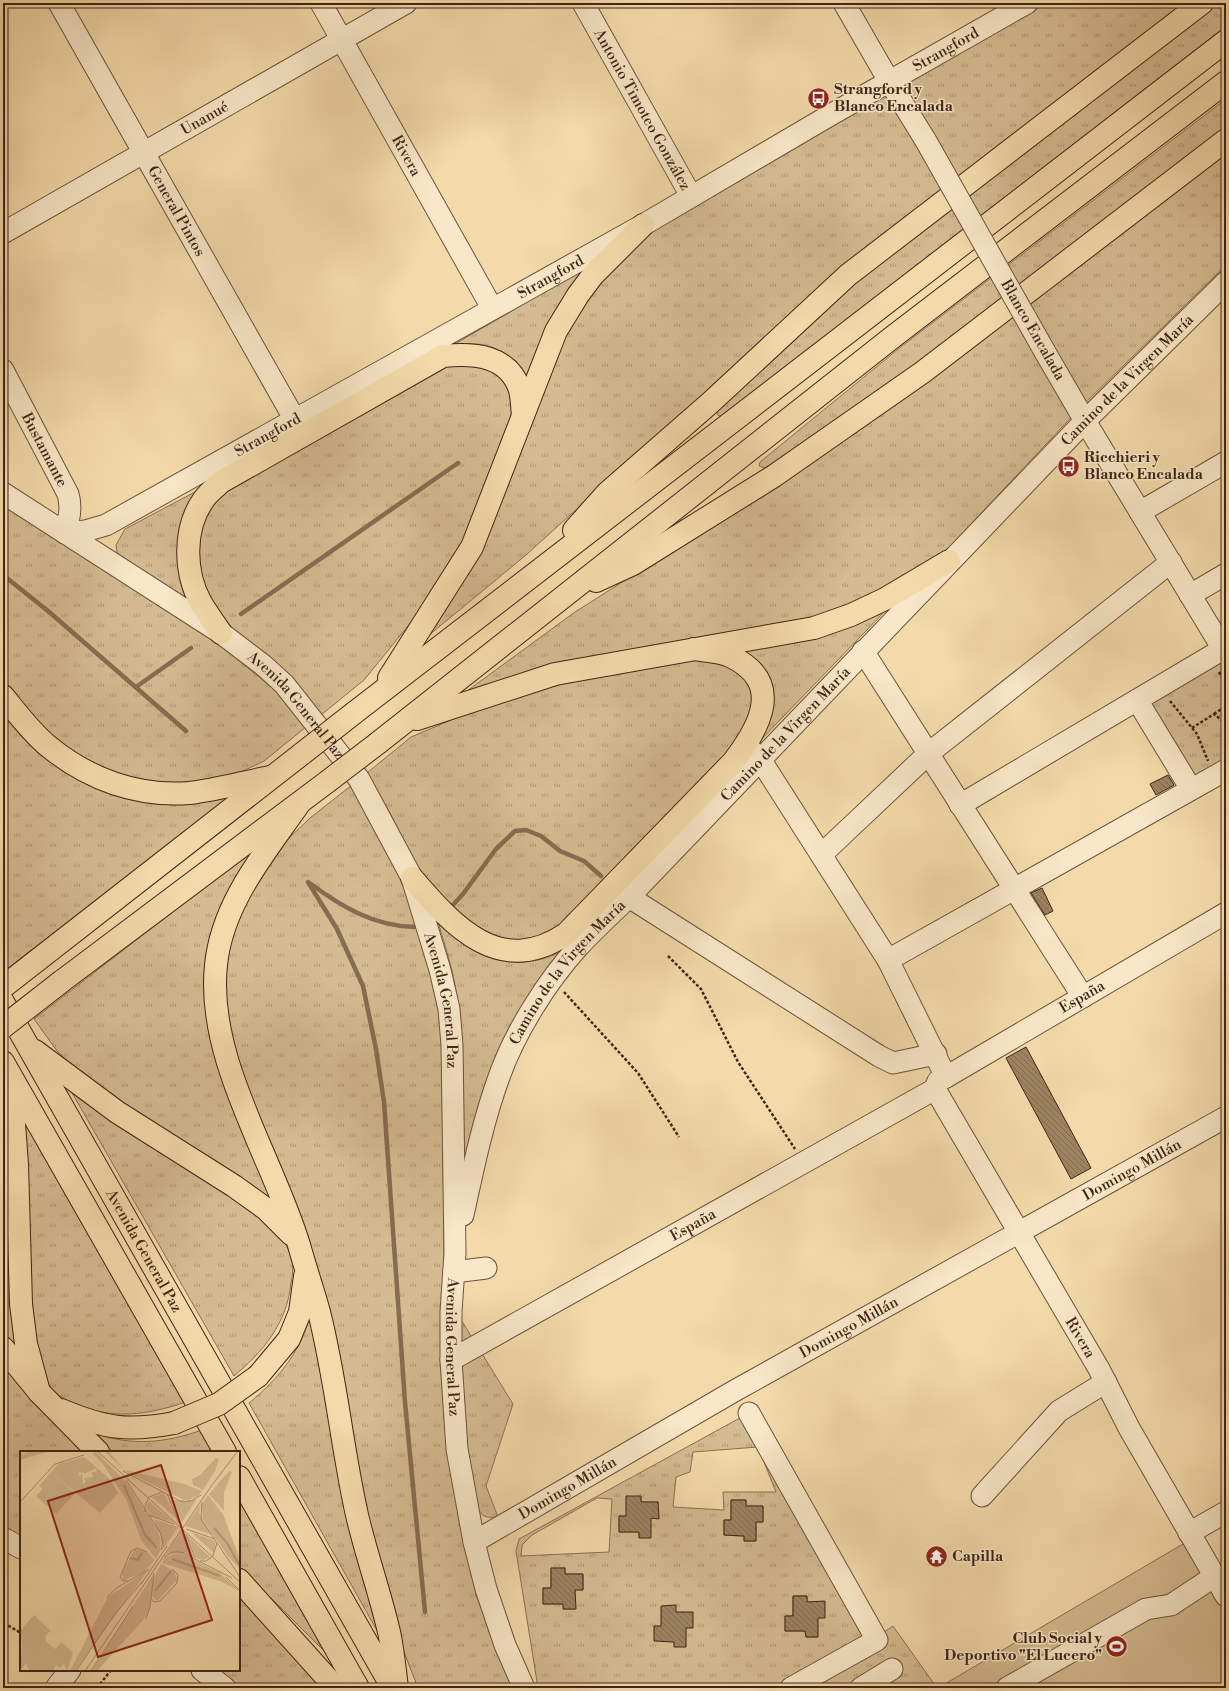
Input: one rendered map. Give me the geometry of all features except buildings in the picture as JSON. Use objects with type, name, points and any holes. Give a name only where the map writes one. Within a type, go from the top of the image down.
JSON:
[{"type":"highway","points":[[540,569],[607,493],[710,403],[848,275],[1202,3]]},
{"type":"highway","points":[[3,987],[377,695],[1226,41]]},
{"type":"highway","points":[[3,1027],[378,743],[400,724],[894,336],[1226,82]]},
{"type":"highway","points":[[562,597],[633,564],[774,476],[923,372],[1226,140]]},
{"type":"highway","points":[[377,695],[412,644],[472,547],[548,348],[566,313],[600,267],[643,225]]},
{"type":"highway","points":[[221,634],[200,602],[190,573],[188,548],[193,520],[203,500],[206,482],[221,482],[442,347],[487,357],[503,365],[513,376],[520,391],[523,416]]},
{"type":"highway","points":[[400,724],[555,674],[814,628],[851,615],[885,600],[949,561]]},
{"type":"highway","points":[[412,878],[439,909],[477,940],[496,948],[514,952],[534,950],[554,942],[566,934],[733,762],[753,752],[762,714],[763,697],[759,681],[747,666],[729,655],[694,649]]},
{"type":"highway","points":[[3,696],[47,745],[77,767],[107,782],[135,790],[159,793],[190,793],[275,776]]},
{"type":"highway","points":[[299,804],[249,876],[232,906],[218,950],[214,996],[219,1031],[230,1068],[297,1241],[319,1313],[357,1514],[389,1634],[398,1688]]},
{"type":"highway","name":"Avenida General Paz","points":[[3,1002],[393,1688]]},
{"type":"highway","points":[[30,1048],[117,1112],[234,1186],[266,1209],[297,1241]]},
{"type":"highway","points":[[3,1062],[12,1111],[17,1164],[21,1304],[26,1344],[39,1392]]},
{"type":"highway","name":"Avenida General Paz","points":[[3,1062],[223,1451]]},
{"type":"highway","points":[[54,1408],[84,1420],[115,1428],[147,1428],[174,1423],[219,1404],[258,1376],[289,1339],[300,1312],[306,1269]]},
{"type":"highway","points":[[3,1348],[39,1392],[97,1451]]},
{"type":"highway","points":[[240,1480],[358,1688]]},
{"type":"highway","points":[[240,1581],[336,1688]]},
{"type":"street","name":"General Pintos","points":[[59,3],[295,420]]},
{"type":"street","name":"Rivera","points":[[321,3],[492,308]]},
{"type":"street","name":"Unanué","points":[[3,233],[406,3]]},
{"type":"street","name":"Antonio Timoteo González","points":[[583,3],[691,196]]},
{"type":"street","name":"Blanco Encalada","points":[[844,3],[926,141],[1085,421],[1224,651]]},
{"type":"street","name":"Strangford","points":[[65,533],[85,531],[106,525],[206,482],[295,420],[442,347],[492,308],[643,225],[889,81],[1027,3]]},
{"type":"street","name":"Camino de la Virgen María","points":[[454,1263],[472,1174],[499,1076],[520,1030],[552,980],[579,946],[629,897],[753,752],[863,651],[1085,421],[1226,282]]},
{"type":"street","name":"Bustamante","points":[[3,370],[68,494],[71,505],[65,533]]},
{"type":"street","points":[[1140,512],[1226,462]]},
{"type":"street","name":"Avenida General Paz","points":[[3,494],[221,634],[263,665],[284,684],[359,779],[412,878],[440,970],[449,1009],[452,1045],[454,1263],[451,1312],[451,1360],[457,1449],[474,1542],[491,1603],[505,1645],[524,1688]]},
{"type":"street","points":[[822,854],[928,753],[1170,562]]},
{"type":"street","points":[[1190,594],[1226,574]]},
{"type":"street","points":[[863,651],[1083,997]]},
{"type":"street","points":[[960,805],[1137,700],[1224,651]]},
{"type":"street","points":[[1137,700],[1191,790]]},
{"type":"street","name":"Rivera","points":[[753,752],[822,854],[888,960],[936,1054],[940,1082],[1019,1232],[1106,1382],[1129,1428],[1226,1596]]},
{"type":"street","points":[[888,960],[1191,790],[1218,768]]},
{"type":"street","points":[[629,897],[879,1056],[893,1063],[936,1054]]},
{"type":"street","name":"España","points":[[451,1360],[804,1163],[1226,913]]},
{"type":"street","points":[[554,942],[569,959]]},
{"type":"street","name":"Domingo Millán","points":[[474,1542],[736,1390],[1226,1117]]},
{"type":"street","points":[[454,1263],[486,1268]]},
{"type":"street","points":[[982,1496],[1059,1411],[1106,1382]]},
{"type":"street","points":[[749,1413],[876,1640],[791,1688]]},
{"type":"street","points":[[1189,1533],[1226,1512]]},
{"type":"street","points":[[3,1538],[20,1547]]},
{"type":"street","points":[[1006,1688],[1146,1609],[1171,1605],[1215,1576]]},
{"type":"street","points":[[861,1688],[892,1669]]},
{"type":"street","points":[[56,1688],[69,1671]]},
{"type":"street","points":[[203,1671],[224,1688]]},
{"type":"path","points":[[1164,702],[1175,695]]},
{"type":"path","points":[[1168,699],[1197,734],[1218,768]]},
{"type":"path","points":[[1192,728],[1226,706]]},
{"type":"path","points":[[1214,714],[1226,724]]},
{"type":"path","points":[[668,956],[701,989],[738,1062],[804,1163]]},
{"type":"path","points":[[552,980],[638,1073],[679,1137]]},
{"type":"path","points":[[4,1623],[20,1632]]},
{"type":"path","points":[[97,1688],[110,1671]]},
{"type":"green space","points":[[1047,3],[1186,3],[704,394],[526,555],[411,650],[562,335],[584,298],[650,232],[700,200]]},
{"type":"green space","points":[[1218,3],[1226,3],[1226,26],[722,416],[717,414],[718,410],[853,284]]},
{"type":"green space","points":[[1226,99],[1226,128],[916,365],[765,468],[759,466],[760,462],[902,346]]},
{"type":"green space","points":[[1226,151],[1226,265],[1078,410],[941,556],[849,609],[452,702],[575,612],[779,483]]},
{"type":"green space","points":[[591,265],[528,383],[512,363],[498,350],[490,346],[480,344],[453,345]]},
{"type":"green space","points":[[477,363],[503,377],[511,393],[513,411],[507,433],[464,545],[443,583],[364,680],[321,715],[228,628],[209,599],[197,567],[201,525],[210,504],[226,489],[445,365]]},
{"type":"green space","points":[[195,492],[183,522],[178,546],[181,571],[189,602],[122,559],[117,552],[116,545],[125,529]]},
{"type":"green space","points":[[3,505],[216,642],[275,690],[306,727],[264,761],[243,771],[207,781],[160,785],[114,776],[61,746],[3,684]]},
{"type":"green space","points":[[890,606],[755,746],[769,716],[773,692],[764,671],[754,660],[739,648]]},
{"type":"green space","points":[[696,658],[716,662],[737,669],[751,682],[754,692],[754,704],[741,740],[562,927],[545,937],[516,943],[476,931],[421,874],[391,815],[367,773],[411,737],[515,693]]},
{"type":"green space","points":[[1218,658],[1226,671],[1226,764],[1194,783],[1145,702]]},
{"type":"green space","points":[[3,708],[76,777],[233,795],[7,969],[3,959]]},
{"type":"green space","points":[[352,785],[403,882],[431,973],[439,1010],[442,1046],[444,1251],[441,1362],[444,1417],[450,1466],[476,1595],[514,1688],[418,1688],[397,1634],[378,1568],[309,1239],[239,1070],[228,1029],[224,968],[240,908],[285,842],[310,818]]},
{"type":"green space","points":[[267,839],[207,971],[276,1208],[86,1078],[57,1051],[34,1019]]},
{"type":"green space","points":[[438,922],[468,944],[497,958],[512,962],[528,962],[546,958],[565,950],[464,1173],[463,1068],[457,994]]},
{"type":"green space","points":[[67,1084],[218,1184],[254,1211],[282,1239],[290,1253],[293,1264],[289,1297],[279,1324],[272,1336],[255,1357],[234,1376]]},
{"type":"green space","points":[[18,1110],[186,1402],[144,1413],[116,1414],[89,1409],[75,1404],[63,1398],[48,1385],[40,1368],[33,1344]]},
{"type":"green space","points":[[3,1117],[20,1356],[3,1334]]},
{"type":"green space","points":[[310,1317],[379,1634],[249,1403],[269,1385],[294,1354]]},
{"type":"green space","points":[[460,1318],[513,1404],[486,1486],[498,1517],[486,1517],[478,1509],[467,1454],[463,1409]]},
{"type":"green space","points":[[3,1361],[85,1451],[20,1451],[20,1536],[3,1527]]},
{"type":"green space","points":[[749,1413],[880,1635],[893,1626],[937,1688],[538,1688],[516,1551],[519,1539]],"holes":[[[758,1447],[776,1492],[723,1492],[724,1510],[673,1507],[676,1477],[690,1472],[693,1452]],[[641,1496],[641,1502],[658,1502],[659,1518],[651,1518],[639,1538],[639,1532],[619,1532],[619,1516],[626,1516]],[[597,1498],[612,1499],[609,1552],[521,1556],[522,1545],[532,1535]],[[731,1500],[746,1500],[746,1506],[763,1506],[763,1522],[756,1522],[756,1541],[744,1541],[744,1536],[724,1535],[724,1520],[731,1520]],[[551,1568],[565,1568],[565,1574],[583,1574],[583,1590],[575,1590],[575,1609],[564,1609],[563,1604],[543,1604],[543,1588],[551,1588]],[[793,1596],[807,1596],[807,1602],[825,1602],[817,1618],[817,1637],[806,1637],[805,1631],[785,1631],[785,1616],[793,1616]]]},
{"type":"green space","points":[[202,1430],[213,1451],[112,1451],[96,1434],[123,1440],[149,1441],[175,1438]]},
{"type":"green space","points":[[240,1497],[333,1660],[240,1567]]},
{"type":"green space","name":"Club Social y Deportivo \"El Lucero\"","points":[[1188,1541],[1226,1606],[1226,1688],[938,1688]]},
{"type":"green space","points":[[240,1592],[330,1688],[241,1688],[219,1671],[240,1671]]},
{"type":"waterway","points":[[241,614],[458,463]]},
{"type":"waterway","points":[[3,575],[48,611],[186,731]]},
{"type":"waterway","points":[[136,687],[191,648]]},
{"type":"waterway","points":[[452,906],[463,894],[496,849],[515,831],[526,830],[541,836],[560,851],[584,861],[601,876]]},
{"type":"waterway","points":[[308,882],[337,929],[363,986],[376,1049],[384,1102],[405,1402],[425,1612]]},
{"type":"waterway","points":[[311,884],[359,914],[385,923],[414,927]]},
{"type":"place","name":"Strangford y Blanco Encalada","points":[[819,98]]},
{"type":"place","name":"Ricchieri y Blanco Encalada","points":[[1069,466]]},
{"type":"place","name":"Capilla","points":[[936,1556]]},
{"type":"place","name":"Club Social y Deportivo \"El Lucero\"","points":[[1117,1647]]}]
